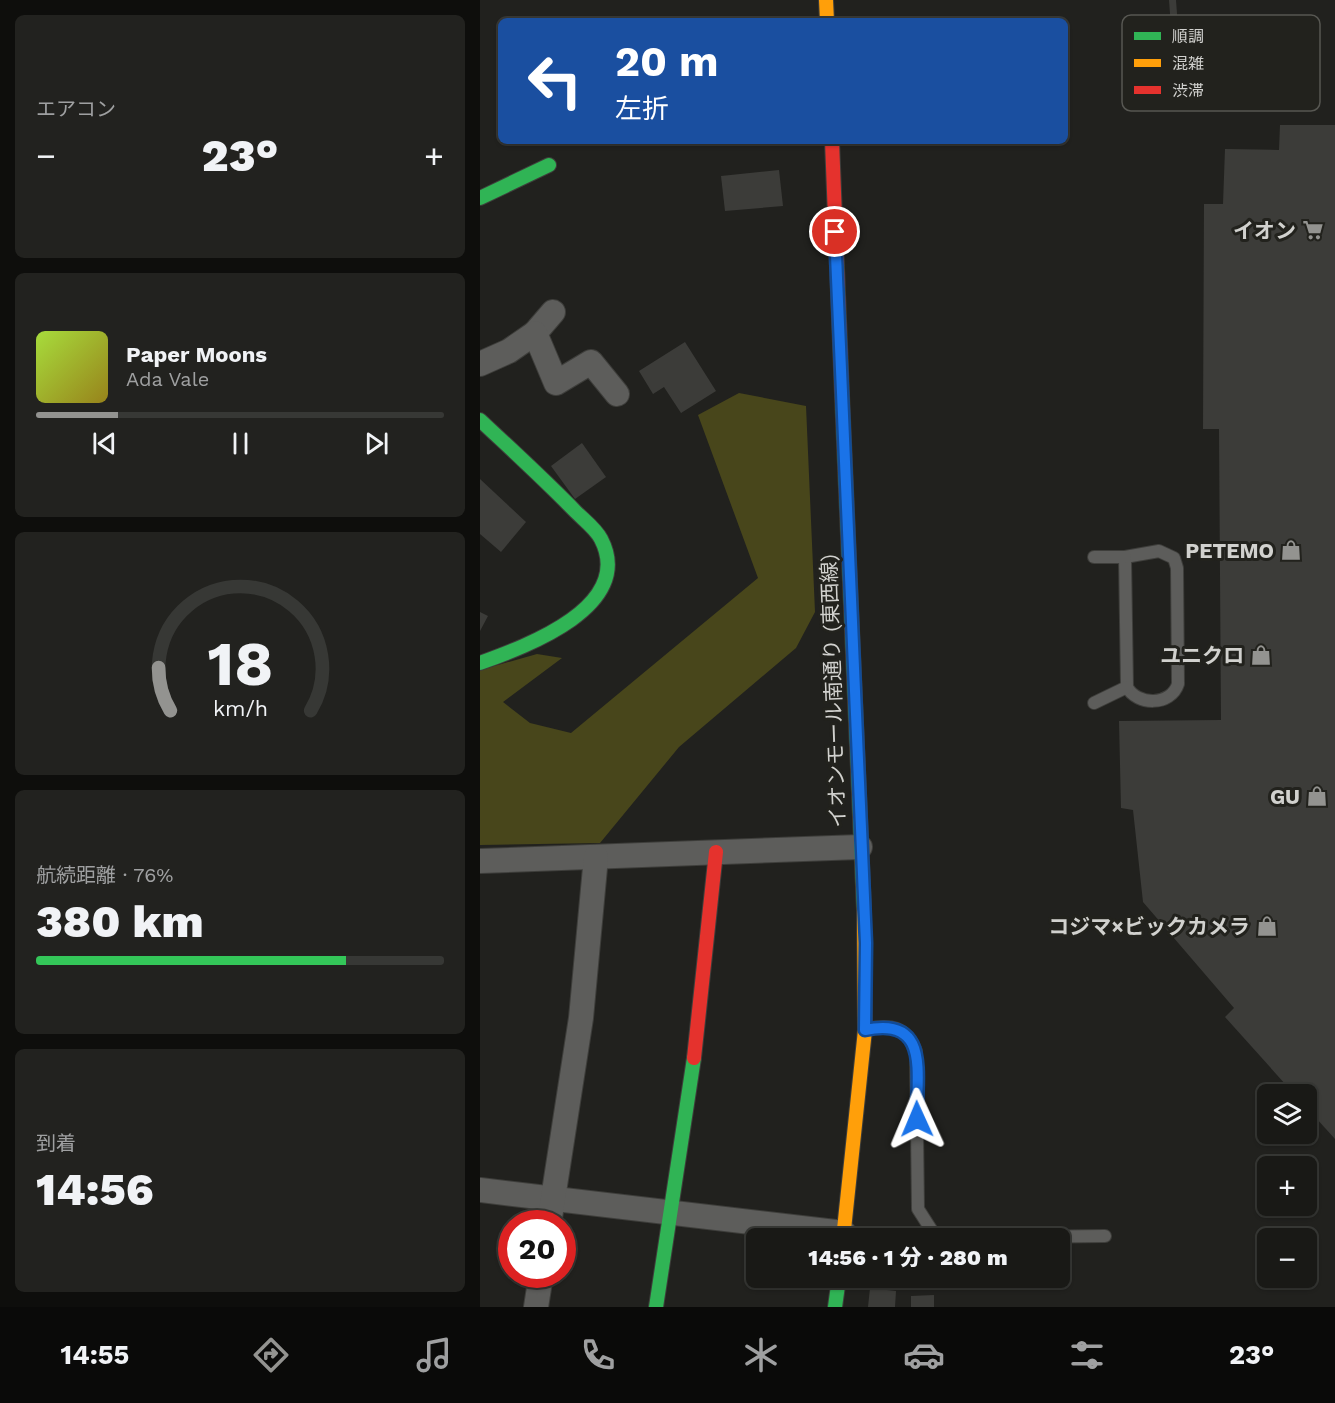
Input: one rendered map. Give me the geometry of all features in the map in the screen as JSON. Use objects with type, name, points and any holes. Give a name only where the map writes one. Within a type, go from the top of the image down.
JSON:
[{"type":"street","points":[[826,0],[827,18]]},
{"type":"street","name":"イオンモール南通り (東西線)","points":[[832,144],[860,847],[866,943],[865,1030],[845,1228]]},
{"type":"street","points":[[480,198],[549,165]]},
{"type":"street","points":[[480,364],[509,351],[535,333],[553,312]]},
{"type":"street","points":[[535,333],[556,383],[591,362],[617,394]]},
{"type":"street","points":[[480,420],[561,496],[601,539],[608,568],[606,587],[592,603],[560,627],[516,651],[480,663]]},
{"type":"street","points":[[480,861],[860,847]]},
{"type":"street","points":[[656,1307],[699,1025],[716,852]]},
{"type":"street","points":[[551,1210],[581,1018],[596,857]]},
{"type":"street","points":[[480,1190],[783,1228]]},
{"type":"street","points":[[536,1307],[540,1288]]},
{"type":"street","points":[[836,1307],[838,1288]]},
{"type":"lane","points":[[1094,557],[1125,557],[1159,551],[1174,558],[1177,568],[1178,684],[1176,691],[1160,700],[1140,700],[1132,696],[1127,687],[1125,557]]},
{"type":"lane","points":[[1094,703],[1127,687]]},
{"type":"lane","points":[[865,1030],[885,1025],[902,1030],[911,1039],[916,1051],[918,1209],[934,1234],[943,1238],[1105,1236]]},
{"type":"shaded area","points":[[739,393],[806,406],[815,612],[796,648],[679,747],[600,843],[480,845],[480,670],[537,654],[562,658],[503,702],[530,723],[571,733],[758,578],[698,415]]},
{"type":"building","points":[[1169,0],[1176,0],[1177,15],[1170,15]]},
{"type":"building","name":"イオン","points":[[1280,125],[1335,125],[1335,1139],[1317,1119],[1317,1084],[1285,1084],[1225,1017],[1234,1008],[1143,902],[1133,810],[1121,808],[1119,721],[1221,720],[1219,429],[1203,429],[1204,204],[1223,204],[1225,149],[1279,150]]},
{"type":"building","points":[[779,170],[783,206],[725,211],[721,176]]},
{"type":"building","points":[[685,342],[716,391],[681,413],[664,387],[653,394],[639,371]]},
{"type":"building","points":[[582,443],[606,477],[575,499],[551,466]]},
{"type":"building","points":[[480,479],[526,522],[501,552],[480,534]]},
{"type":"building","points":[[480,612],[488,616],[480,631]]},
{"type":"building","points":[[870,1288],[896,1291],[895,1307],[868,1307]]},
{"type":"building","points":[[934,1295],[934,1307],[911,1307],[911,1296]]},
{"type":"traffic: fast","points":[[480,198],[549,165]]},
{"type":"traffic: fast","points":[[842,395],[864,910]]},
{"type":"traffic: fast","points":[[480,420],[593,528],[601,539],[608,563],[603,584],[590,603],[571,620],[524,646],[480,663]]},
{"type":"traffic: fast","points":[[656,1307],[694,1058]]},
{"type":"traffic: fast","points":[[835,1307],[838,1288]]},
{"type":"traffic: slow","points":[[826,0],[827,18]]},
{"type":"traffic: slow","points":[[844,1228],[865,1030],[864,910]]},
{"type":"traffic: jam","points":[[832,144],[842,395]]},
{"type":"traffic: jam","points":[[694,1058],[716,852]]},
{"type":"place","name":"イオン","points":[[1313,230]]},
{"type":"place","name":"PETEMO","points":[[1291,550]]},
{"type":"place","name":"ユニクロ","points":[[1261,655]]},
{"type":"place","name":"GU","points":[[1317,796]]},
{"type":"place","name":"コジマ×ビックカメラ","points":[[1267,926]]},
{"type":"route","points":[[835,232],[859,824],[866,943],[865,1030],[885,1025],[902,1030],[911,1039],[916,1051],[917,1119]]}]
